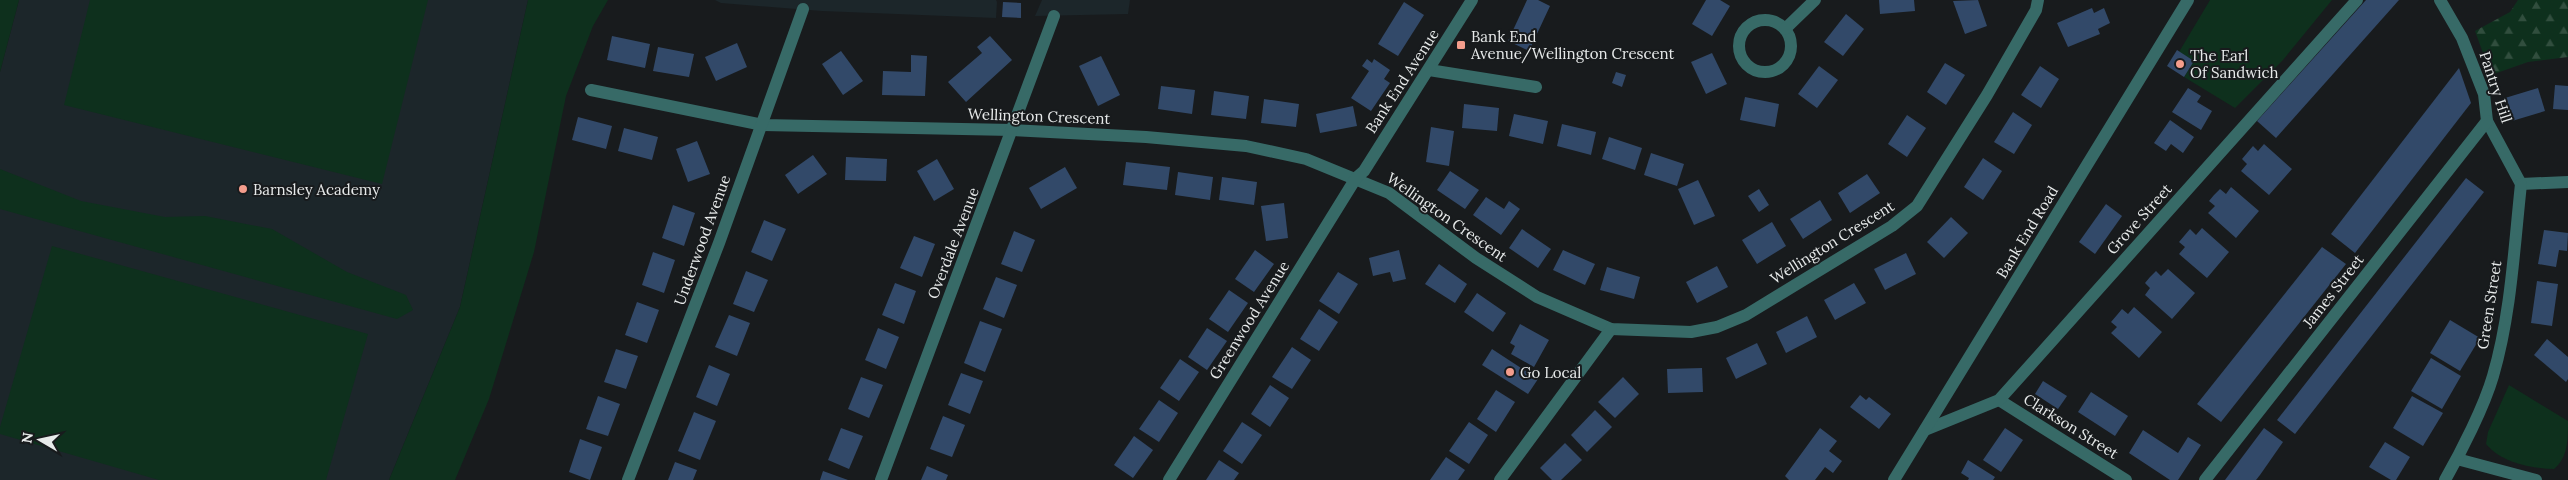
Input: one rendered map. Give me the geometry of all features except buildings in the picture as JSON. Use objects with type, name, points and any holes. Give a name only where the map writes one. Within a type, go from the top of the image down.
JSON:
[{"type":"street","name":"Bank End Avenue","points":[[1356,178],[1364,171],[1472,0]]},
{"type":"street","points":[[1785,29],[1814,0]]},
{"type":"street","name":"Wellington Crescent","points":[[591,90],[763,125],[1012,130],[1146,137],[1246,146],[1306,159],[1389,193],[1476,258],[1537,297],[1611,329],[1691,332],[1717,327],[1746,315],[1892,226],[1917,206],[1987,95],[2036,10],[2038,0]]},
{"type":"street","name":"Grove Street","points":[[1925,430],[1999,400],[2357,0]]},
{"type":"street","name":"Pantry Hill","points":[[2440,0],[2462,38],[2484,94],[2487,121],[2521,184]]},
{"type":"street","name":"Bank End Road","points":[[1894,480],[2185,1]]},
{"type":"street","name":"Underwood Avenue","points":[[628,480],[763,125],[803,9]]},
{"type":"street","name":"Overdale Avenue","points":[[881,480],[1054,16]]},
{"type":"street","points":[[1771,20],[1785,29],[1792,46],[1786,63],[1778,69],[1761,72],[1745,64],[1741,57],[1739,40],[1748,26],[1755,22],[1771,20]]},
{"type":"street","points":[[1428,70],[1536,86]]},
{"type":"street","name":"James Street","points":[[2205,480],[2487,121]]},
{"type":"street","name":"Greenwood Avenue","points":[[1169,480],[1356,178]]},
{"type":"street","points":[[2521,184],[2568,182]]},
{"type":"street","name":"Green Street","points":[[2445,480],[2457,459],[2492,378],[2506,320],[2521,184]]},
{"type":"street","points":[[1500,480],[1611,329]]},
{"type":"street","name":"Clarkson Street","points":[[1999,400],[2126,480]]},
{"type":"street","points":[[2457,459],[2536,480]]},
{"type":"shaded area","name":"Barnsley Academy","points":[[19,0],[528,0],[460,307],[389,480],[0,480],[0,72]]},
{"type":"shaded area","points":[[715,0],[996,0],[997,2],[996,18],[822,11],[721,3]]},
{"type":"shaded area","points":[[1042,0],[1130,0],[1128,14],[1035,16]]},
{"type":"green space","points":[[0,0],[19,0],[0,72]]},
{"type":"green space","points":[[90,0],[428,0],[382,184],[64,105]]},
{"type":"green space","points":[[528,0],[608,0],[593,26],[566,96],[534,252],[489,399],[455,480],[389,480],[460,307]]},
{"type":"green space","points":[[2210,0],[2332,0],[2283,60],[2235,108],[2184,77],[2194,61],[2179,52]]},
{"type":"green space","points":[[2518,0],[2568,0],[2568,57],[2528,62],[2491,75],[2475,31],[2510,12]]},
{"type":"green space","points":[[0,169],[81,201],[165,217],[205,216],[272,229],[347,272],[406,295],[413,310],[397,319],[0,209]]},
{"type":"green space","points":[[52,246],[368,334],[326,480],[159,480],[0,434],[0,427]]},
{"type":"green space","points":[[2509,385],[2568,421],[2565,454],[2554,469],[2508,460],[2486,444],[2488,432]]},
{"type":"place","name":"Bank End Avenue/Wellington Crescent","points":[[1461,45]]},
{"type":"place","name":"The Earl Of Sandwich","points":[[2180,64]]},
{"type":"place","name":"Barnsley Academy","points":[[243,189]]},
{"type":"place","name":"Go Local","points":[[1510,372]]}]
